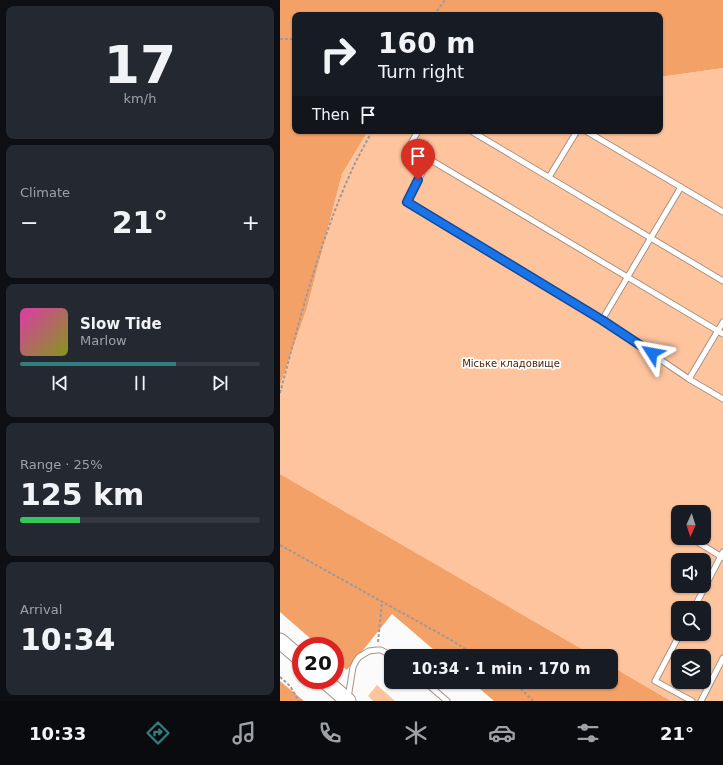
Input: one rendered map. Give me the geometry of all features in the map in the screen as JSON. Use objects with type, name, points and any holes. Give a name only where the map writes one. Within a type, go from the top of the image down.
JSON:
[{"type":"main road","points":[[280,641],[292,652]]},
{"type":"main road","points":[[334,689],[348,701]]},
{"type":"lane","points":[[416,134],[409,147],[723,334]]},
{"type":"lane","points":[[475,134],[723,281]]},
{"type":"lane","points":[[549,177],[575,134]]},
{"type":"lane","points":[[591,134],[723,212]]},
{"type":"lane","points":[[429,159],[407,202],[602,320],[689,379],[723,399]]},
{"type":"lane","points":[[602,320],[681,187]]},
{"type":"lane","points":[[689,379],[723,322]]},
{"type":"lane","points":[[698,601],[722,555],[704,545]]},
{"type":"lane","points":[[676,641],[656,681],[692,701]]},
{"type":"lane","points":[[348,701],[353,667],[356,661],[362,654],[369,651],[381,650],[384,652]]},
{"type":"lane","points":[[701,701],[723,658]]},
{"type":"lane","points":[[433,689],[447,701]]},
{"type":"path","points":[[436,12],[445,0]]},
{"type":"path","points":[[280,39],[292,39]]},
{"type":"path","points":[[280,393],[306,295],[327,232],[351,171],[370,134]]},
{"type":"path","points":[[280,545],[465,649]]},
{"type":"path","points":[[377,650],[382,602]]},
{"type":"path","points":[[280,677],[290,686],[299,701]]},
{"type":"path","points":[[521,689],[533,701]]},
{"type":"green space","name":"Міське кладовище","points":[[723,68],[723,701],[671,701],[618,670],[618,649],[582,649],[280,474],[280,385],[307,308],[342,174],[366,134],[663,134],[663,77]]},
{"type":"green space","points":[[377,685],[395,701],[373,701],[368,696]]},
{"type":"shaded area","points":[[280,0],[723,0],[723,68],[663,77],[663,12],[292,12],[292,134],[366,134],[342,174],[307,308],[280,385]]},
{"type":"shaded area","points":[[280,474],[582,649],[433,649],[392,614],[347,670],[344,668],[344,637],[309,637],[280,612]]},
{"type":"shaded area","points":[[618,670],[671,701],[494,701],[480,689],[618,689]]},
{"type":"shaded area","points":[[280,681],[304,701],[280,701]]},
{"type":"route","points":[[418,180],[407,202],[602,320],[652,353]]}]
